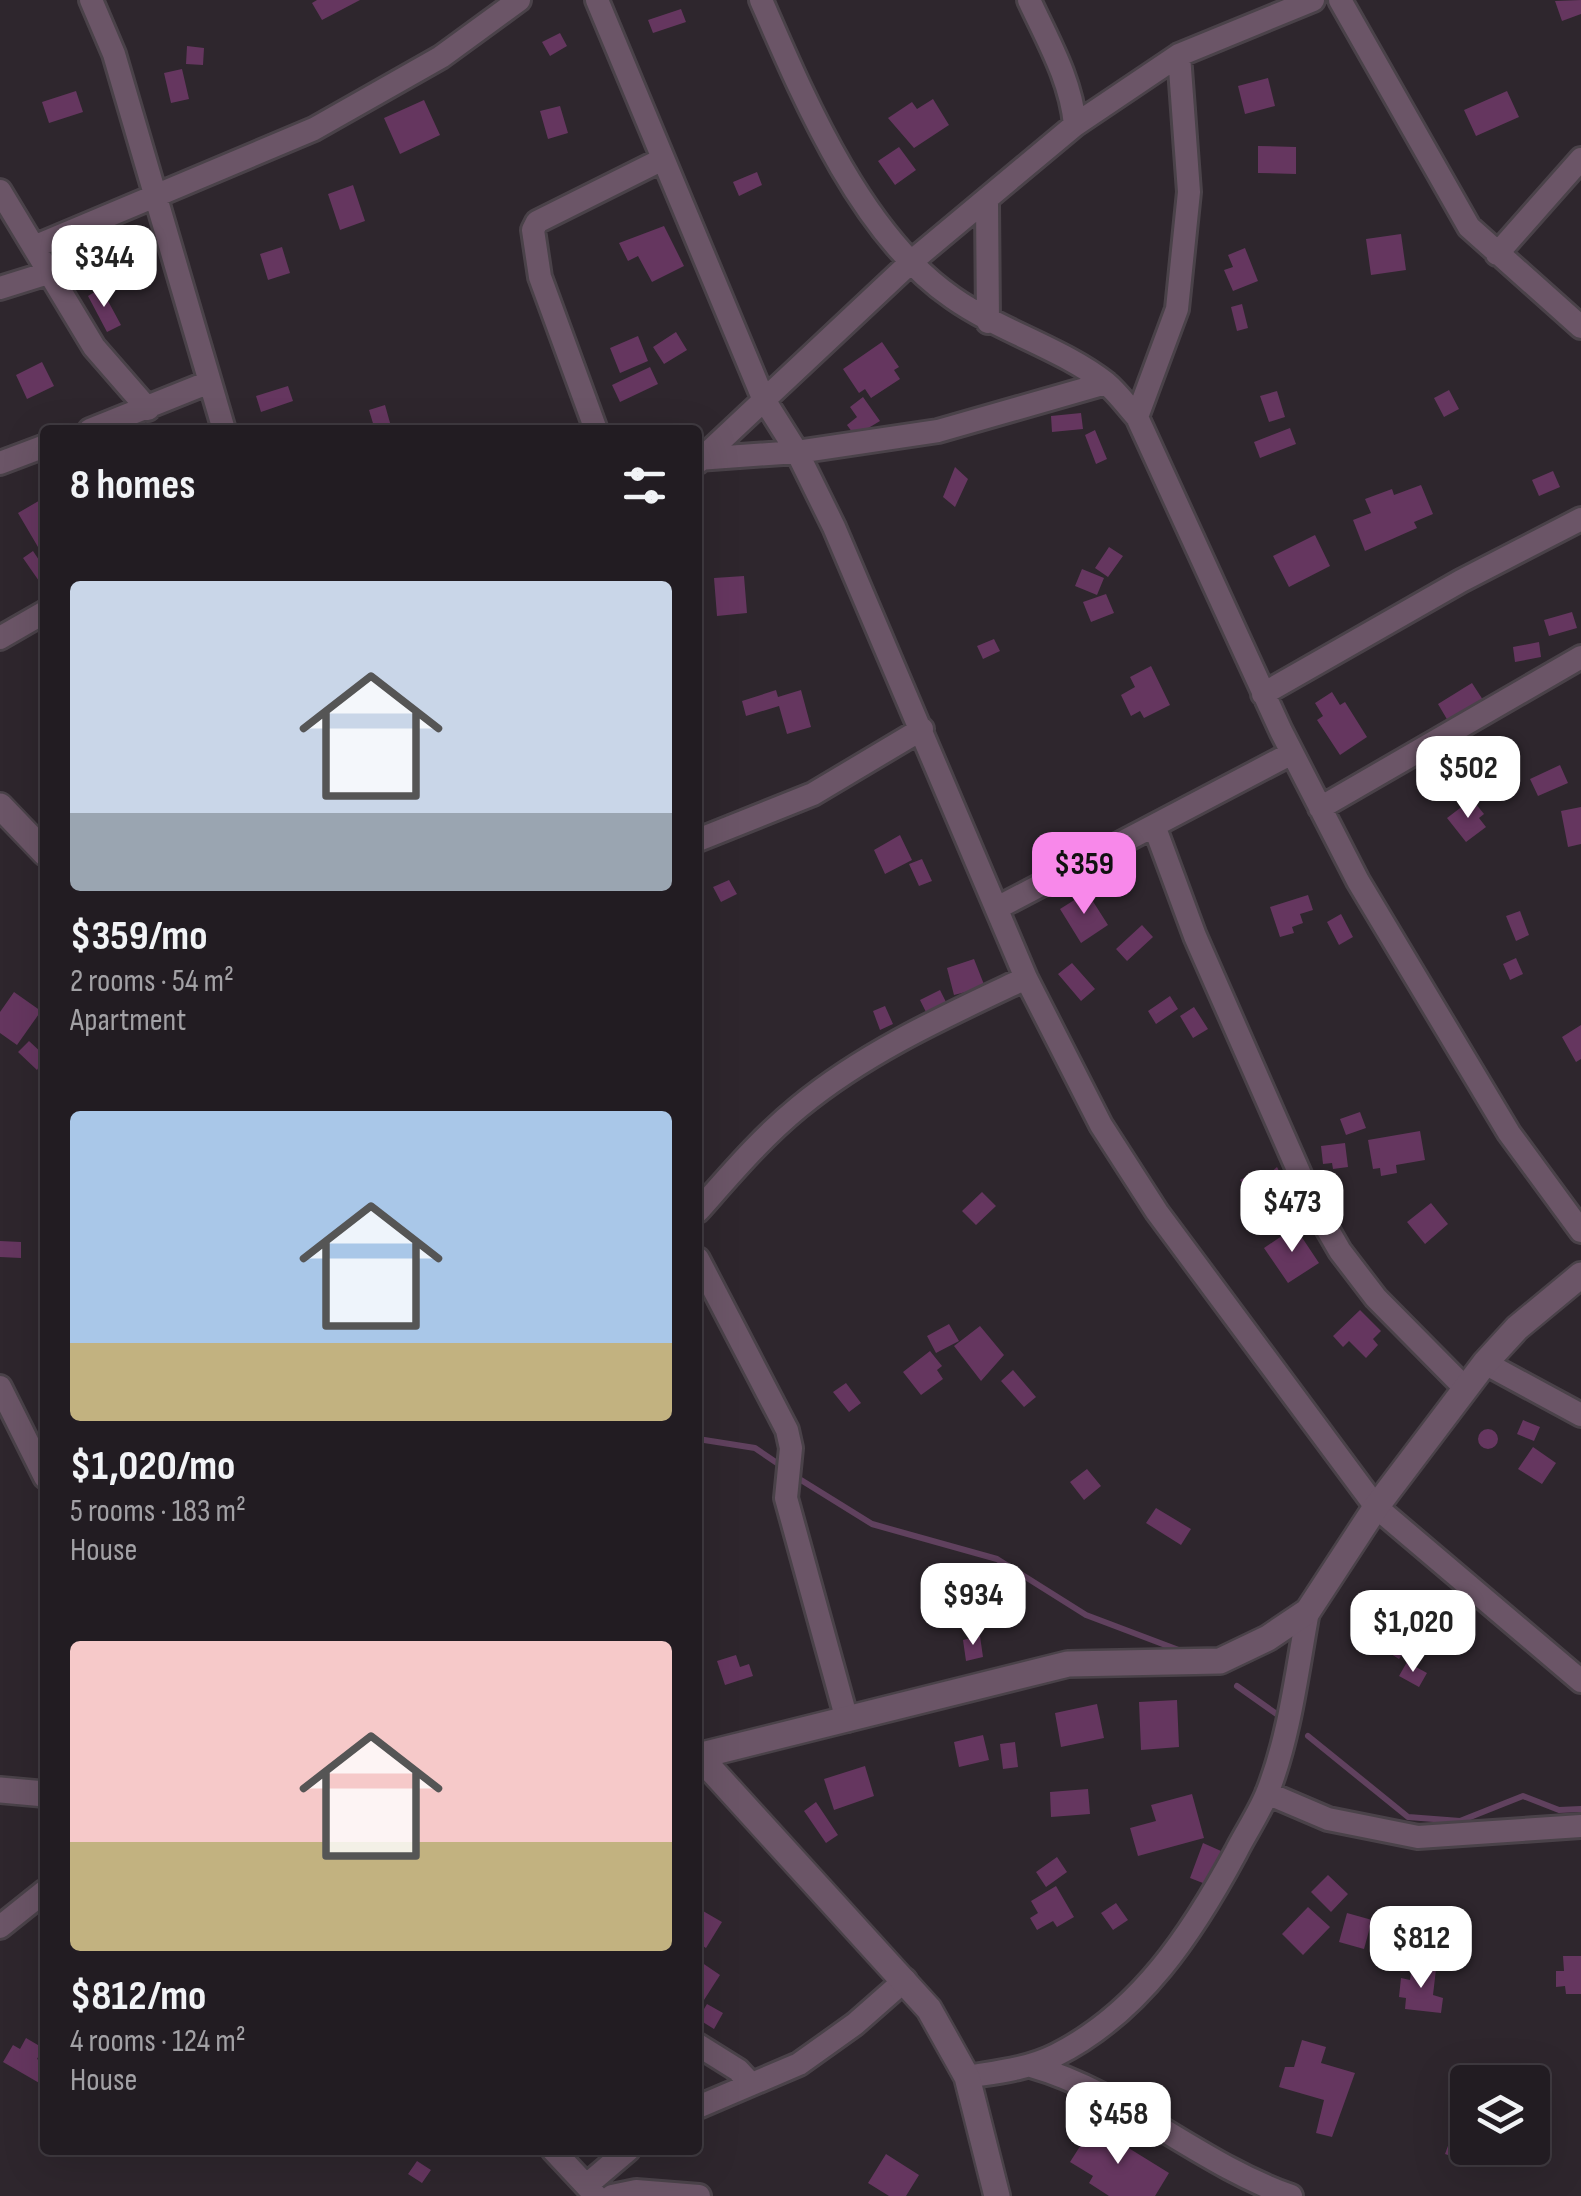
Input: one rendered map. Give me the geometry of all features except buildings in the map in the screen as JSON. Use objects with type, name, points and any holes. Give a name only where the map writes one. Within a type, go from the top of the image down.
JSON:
[{"type":"street","points":[[91,0],[114,54],[222,425]]},
{"type":"street","points":[[34,247],[314,129],[441,57],[519,0]]},
{"type":"street","points":[[597,0],[763,398],[797,452],[834,527],[1026,978],[1092,1108],[1157,1212],[1376,1507],[1581,1681]]},
{"type":"street","points":[[761,0],[820,126],[879,224],[911,262],[988,322],[1106,383],[1137,417],[1263,694],[1320,808],[1459,1052],[1509,1133],[1581,1231]]},
{"type":"street","points":[[1029,0],[1068,85],[1075,125]]},
{"type":"street","points":[[702,456],[911,262],[1075,125],[1178,55],[1313,0]]},
{"type":"street","points":[[1340,0],[1469,227],[1581,327]]},
{"type":"street","points":[[1137,417],[1177,308],[1189,192],[1178,55]]},
{"type":"street","points":[[1497,254],[1581,159]]},
{"type":"street","points":[[594,425],[540,278],[532,230],[538,222],[661,160]]},
{"type":"street","points":[[0,191],[110,370],[148,409]]},
{"type":"street","points":[[987,202],[988,322]]},
{"type":"street","points":[[0,288],[48,273]]},
{"type":"street","points":[[104,425],[207,383]]},
{"type":"street","points":[[702,460],[797,452],[938,432],[1106,383]]},
{"type":"street","points":[[0,463],[40,448]]},
{"type":"street","points":[[1263,694],[1460,581],[1581,520]]},
{"type":"street","points":[[0,638],[40,615]]},
{"type":"street","points":[[1320,808],[1581,657]]},
{"type":"street","points":[[702,838],[813,794],[922,728]]},
{"type":"street","points":[[999,907],[1292,753]]},
{"type":"street","points":[[0,806],[40,848]]},
{"type":"street","points":[[1154,828],[1195,936],[1314,1206],[1340,1251],[1376,1298],[1465,1388]]},
{"type":"street","points":[[702,1206],[745,1156],[801,1105],[919,1028],[1026,978]]},
{"type":"street","points":[[702,1267],[786,1430],[791,1448],[786,1498],[846,1720]]},
{"type":"street","points":[[702,1755],[1068,1664],[1220,1662],[1268,1638],[1308,1611],[1376,1507],[1485,1363],[1518,1328],[1581,1275]]},
{"type":"street","points":[[1485,1363],[1581,1414]]},
{"type":"street","points":[[0,1387],[11,1429],[40,1470]]},
{"type":"street","points":[[967,2077],[1031,2066],[1100,2027],[1164,1966],[1220,1882],[1268,1793],[1286,1732],[1308,1611]]},
{"type":"street","points":[[702,1760],[929,2009],[967,2077],[998,2196]]},
{"type":"street","points":[[0,1790],[40,1794]]},
{"type":"street","points":[[1268,1793],[1328,1819],[1418,1837],[1581,1826]]},
{"type":"street","points":[[0,1927],[40,1895]]},
{"type":"street","points":[[702,2105],[799,2064],[906,1980]]},
{"type":"street","points":[[702,2048],[738,2070],[751,2084]]},
{"type":"street","points":[[1031,2066],[1093,2088],[1252,2179],[1291,2196]]},
{"type":"street","points":[[558,2155],[592,2190],[624,2155]]},
{"type":"street","points":[[612,2196],[650,2192],[698,2196]]},
{"type":"waterway","points":[[702,1440],[755,1448],[780,1465]]},
{"type":"waterway","points":[[801,1480],[872,1524],[997,1559],[1086,1615],[1184,1652]]},
{"type":"waterway","points":[[1237,1686],[1278,1715]]},
{"type":"waterway","points":[[1308,1736],[1408,1817],[1460,1821],[1523,1796],[1559,1810],[1581,1809]]}]
